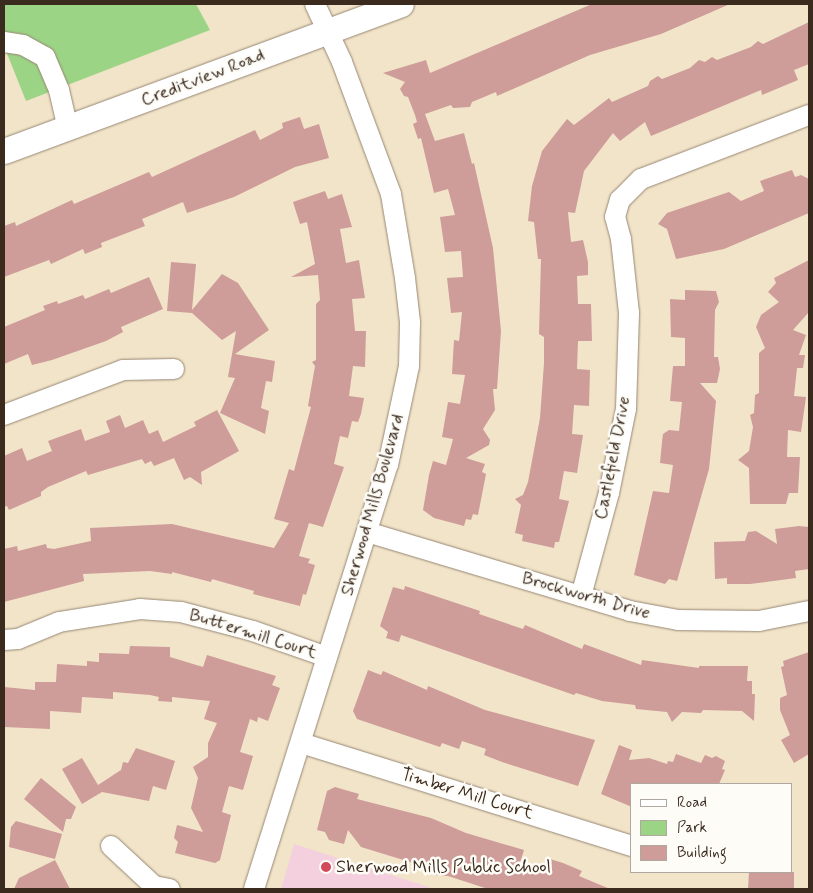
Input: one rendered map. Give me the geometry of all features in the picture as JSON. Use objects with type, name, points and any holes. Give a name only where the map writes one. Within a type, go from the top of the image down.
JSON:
[{"type":"main road","name":"Creditview Road","points":[[4,151],[402,4]]},
{"type":"street","name":"Sherwood Mills Boulevard","points":[[254,889],[367,532],[400,415],[409,366],[410,322],[391,194],[328,30],[315,4]]},
{"type":"street","points":[[4,42],[23,45],[45,57],[59,90],[68,128]]},
{"type":"street","name":"Castlefield Drive","points":[[581,596],[609,493],[626,409],[629,313],[621,240],[615,217],[620,200],[641,179],[809,116]]},
{"type":"street","points":[[4,415],[123,370],[174,369]]},
{"type":"street","name":"Brockworth Drive","points":[[367,532],[630,611],[678,620],[759,621],[809,611]]},
{"type":"street","name":"Buttermill Court","points":[[4,640],[18,639],[59,622],[140,609],[197,616],[327,657]]},
{"type":"street","name":"Timber Mill Court","points":[[301,743],[630,845]]},
{"type":"street","points":[[111,846],[154,886],[170,889]]},
{"type":"shaded area","name":"Sherwood Mills Public School","points":[[294,844],[435,889],[281,889]]},
{"type":"green space","points":[[4,4],[196,4],[210,30],[26,101],[4,46]]},
{"type":"building","points":[[592,4],[730,4],[661,34],[590,55],[497,96],[496,92],[472,102],[470,107],[453,108],[451,105],[425,114],[435,141],[464,133],[472,164],[474,163],[493,248],[501,331],[497,389],[493,389],[495,410],[483,429],[490,440],[489,445],[466,458],[485,464],[482,472],[486,474],[478,515],[473,514],[471,520],[466,519],[464,526],[434,518],[423,510],[429,475],[433,461],[446,465],[453,439],[442,437],[448,402],[460,404],[465,375],[452,374],[454,340],[459,341],[462,312],[451,313],[447,278],[463,277],[461,251],[445,252],[440,217],[455,215],[448,189],[434,193],[421,138],[418,139],[413,124],[417,122],[415,115],[408,97],[404,96],[400,89],[405,82],[383,73],[426,60],[430,73]]},
{"type":"building","points":[[809,22],[809,64],[794,70],[798,80],[762,95],[761,90],[651,136],[645,122],[620,141],[613,133],[584,171],[575,213],[568,212],[571,242],[583,240],[588,262],[588,275],[577,276],[578,304],[591,304],[592,341],[578,341],[577,369],[590,370],[589,406],[574,405],[572,434],[583,435],[577,473],[564,471],[559,499],[569,501],[559,542],[555,542],[554,548],[522,541],[523,535],[515,533],[521,505],[515,499],[523,495],[528,482],[540,418],[544,363],[544,337],[539,334],[541,259],[538,259],[534,222],[528,221],[532,186],[542,151],[567,119],[574,125],[609,98],[612,102],[648,86],[650,81],[658,76],[662,79],[690,68],[699,60],[705,62],[712,57],[717,60],[751,47],[758,41],[763,44]]},
{"type":"building","points":[[300,117],[304,129],[319,124],[329,158],[295,167],[234,197],[187,213],[183,202],[142,219],[145,226],[101,243],[102,247],[85,254],[83,249],[51,264],[49,260],[4,277],[4,226],[15,222],[16,226],[72,200],[74,204],[149,172],[152,177],[255,130],[260,140],[283,128],[282,123]]},
{"type":"building","points":[[792,170],[795,177],[801,175],[809,179],[809,213],[724,249],[676,259],[667,229],[658,224],[667,213],[729,192],[741,201],[764,191],[760,181]]},
{"type":"building","points":[[325,191],[328,199],[342,194],[352,227],[340,229],[346,263],[359,260],[365,298],[352,299],[355,331],[366,331],[365,367],[353,366],[349,396],[364,398],[358,422],[352,421],[348,438],[340,436],[334,464],[344,467],[323,527],[309,523],[299,556],[310,559],[308,563],[315,565],[306,595],[303,594],[300,606],[253,594],[254,591],[212,579],[211,582],[172,572],[172,574],[150,571],[83,574],[84,581],[4,602],[4,549],[17,546],[18,551],[46,544],[47,548],[54,549],[91,541],[90,528],[172,524],[274,548],[289,523],[274,519],[289,469],[294,471],[311,407],[308,406],[315,366],[312,362],[316,360],[316,304],[320,300],[318,275],[291,277],[315,264],[307,222],[300,224],[293,202]]},
{"type":"building","points":[[809,260],[809,312],[793,330],[806,335],[799,355],[805,355],[803,368],[797,368],[794,396],[806,397],[801,432],[788,430],[787,457],[800,457],[798,493],[789,493],[786,504],[750,504],[749,468],[738,460],[749,451],[753,427],[750,415],[754,413],[755,395],[759,393],[759,353],[765,348],[756,327],[761,315],[779,302],[768,292],[776,283],[774,278]]},
{"type":"building","points":[[171,262],[196,264],[192,310],[222,274],[238,283],[269,330],[235,354],[275,361],[272,382],[266,381],[261,408],[269,411],[265,434],[220,413],[235,378],[228,377],[236,331],[222,340],[192,313],[167,311]]},
{"type":"building","points":[[149,277],[163,309],[121,327],[123,332],[106,341],[52,360],[32,365],[28,354],[4,364],[4,327],[45,310],[43,306],[57,301],[58,304],[83,295],[85,299],[109,289],[111,293]]},
{"type":"building","points":[[685,290],[716,291],[719,302],[715,310],[714,357],[718,357],[720,369],[717,383],[700,383],[716,401],[709,469],[677,581],[669,579],[665,584],[634,575],[653,491],[669,493],[673,465],[660,463],[663,434],[669,430],[679,431],[682,402],[670,401],[673,366],[685,366],[685,338],[671,337],[670,299],[685,300]]},
{"type":"building","points":[[217,410],[239,451],[201,472],[202,485],[190,477],[184,480],[174,458],[154,466],[151,461],[145,464],[142,459],[88,475],[86,471],[48,487],[41,492],[41,496],[9,510],[7,506],[4,507],[4,456],[22,448],[27,461],[52,451],[48,441],[81,429],[85,441],[110,432],[106,421],[120,415],[125,428],[143,420],[149,434],[158,430],[163,442],[196,426],[194,422]]},
{"type":"building","points":[[799,526],[809,527],[809,569],[795,571],[796,578],[750,584],[727,584],[727,578],[715,579],[714,542],[745,541],[748,532],[756,531],[777,544],[775,529]]},
{"type":"building","points":[[405,586],[480,611],[479,614],[523,629],[525,625],[582,649],[584,644],[641,665],[642,660],[699,668],[699,666],[748,666],[747,681],[752,681],[752,694],[755,694],[754,721],[742,711],[703,710],[701,713],[682,712],[672,722],[667,712],[636,709],[635,705],[602,701],[576,693],[574,695],[401,635],[399,642],[386,638],[388,632],[380,626],[393,587],[404,590]]},
{"type":"building","points":[[130,646],[170,647],[170,657],[203,667],[207,655],[276,676],[272,685],[280,688],[268,721],[258,717],[257,722],[250,719],[240,752],[253,756],[243,790],[229,786],[222,812],[231,815],[220,860],[215,863],[175,853],[178,842],[174,838],[177,825],[203,832],[191,808],[198,778],[193,767],[208,757],[208,743],[217,723],[204,719],[210,701],[172,697],[172,702],[158,701],[159,697],[150,695],[113,692],[113,699],[82,697],[81,713],[50,711],[50,729],[4,727],[4,687],[35,690],[35,682],[56,682],[57,664],[87,666],[87,661],[99,662],[99,653],[129,654]]},
{"type":"building","points":[[809,652],[809,754],[794,763],[781,740],[790,735],[780,710],[780,698],[787,695],[781,667],[784,666],[783,661]]},
{"type":"building","points":[[368,670],[381,675],[383,671],[427,690],[428,686],[485,710],[595,740],[578,786],[502,762],[484,755],[486,749],[462,741],[459,749],[442,743],[440,747],[357,719],[353,711]]},
{"type":"building","points":[[619,745],[632,750],[629,760],[649,758],[667,764],[668,761],[673,762],[676,754],[701,763],[705,755],[712,758],[716,756],[725,761],[722,769],[725,770],[719,783],[630,783],[630,806],[601,794]]},
{"type":"building","points":[[136,748],[175,761],[166,790],[153,786],[149,801],[102,792],[82,804],[62,769],[82,758],[98,785],[121,770],[123,762],[128,763]]},
{"type":"building","points":[[41,778],[76,807],[71,819],[66,819],[63,832],[24,799]]},
{"type":"building","points":[[335,787],[359,794],[357,799],[431,818],[466,833],[524,850],[520,863],[546,871],[550,859],[563,863],[582,871],[579,876],[610,889],[488,889],[448,876],[434,875],[436,870],[361,847],[348,830],[344,844],[329,840],[325,832],[317,830],[327,791]]},
{"type":"building","points":[[16,821],[62,834],[55,859],[9,847],[11,827]]},
{"type":"building","points":[[55,860],[70,889],[14,889],[19,878]]},
{"type":"building","points":[[794,872],[794,889],[748,889],[749,873]]},
{"type":"place","name":"Sherwood Mills Public School","points":[[326,867]]}]
